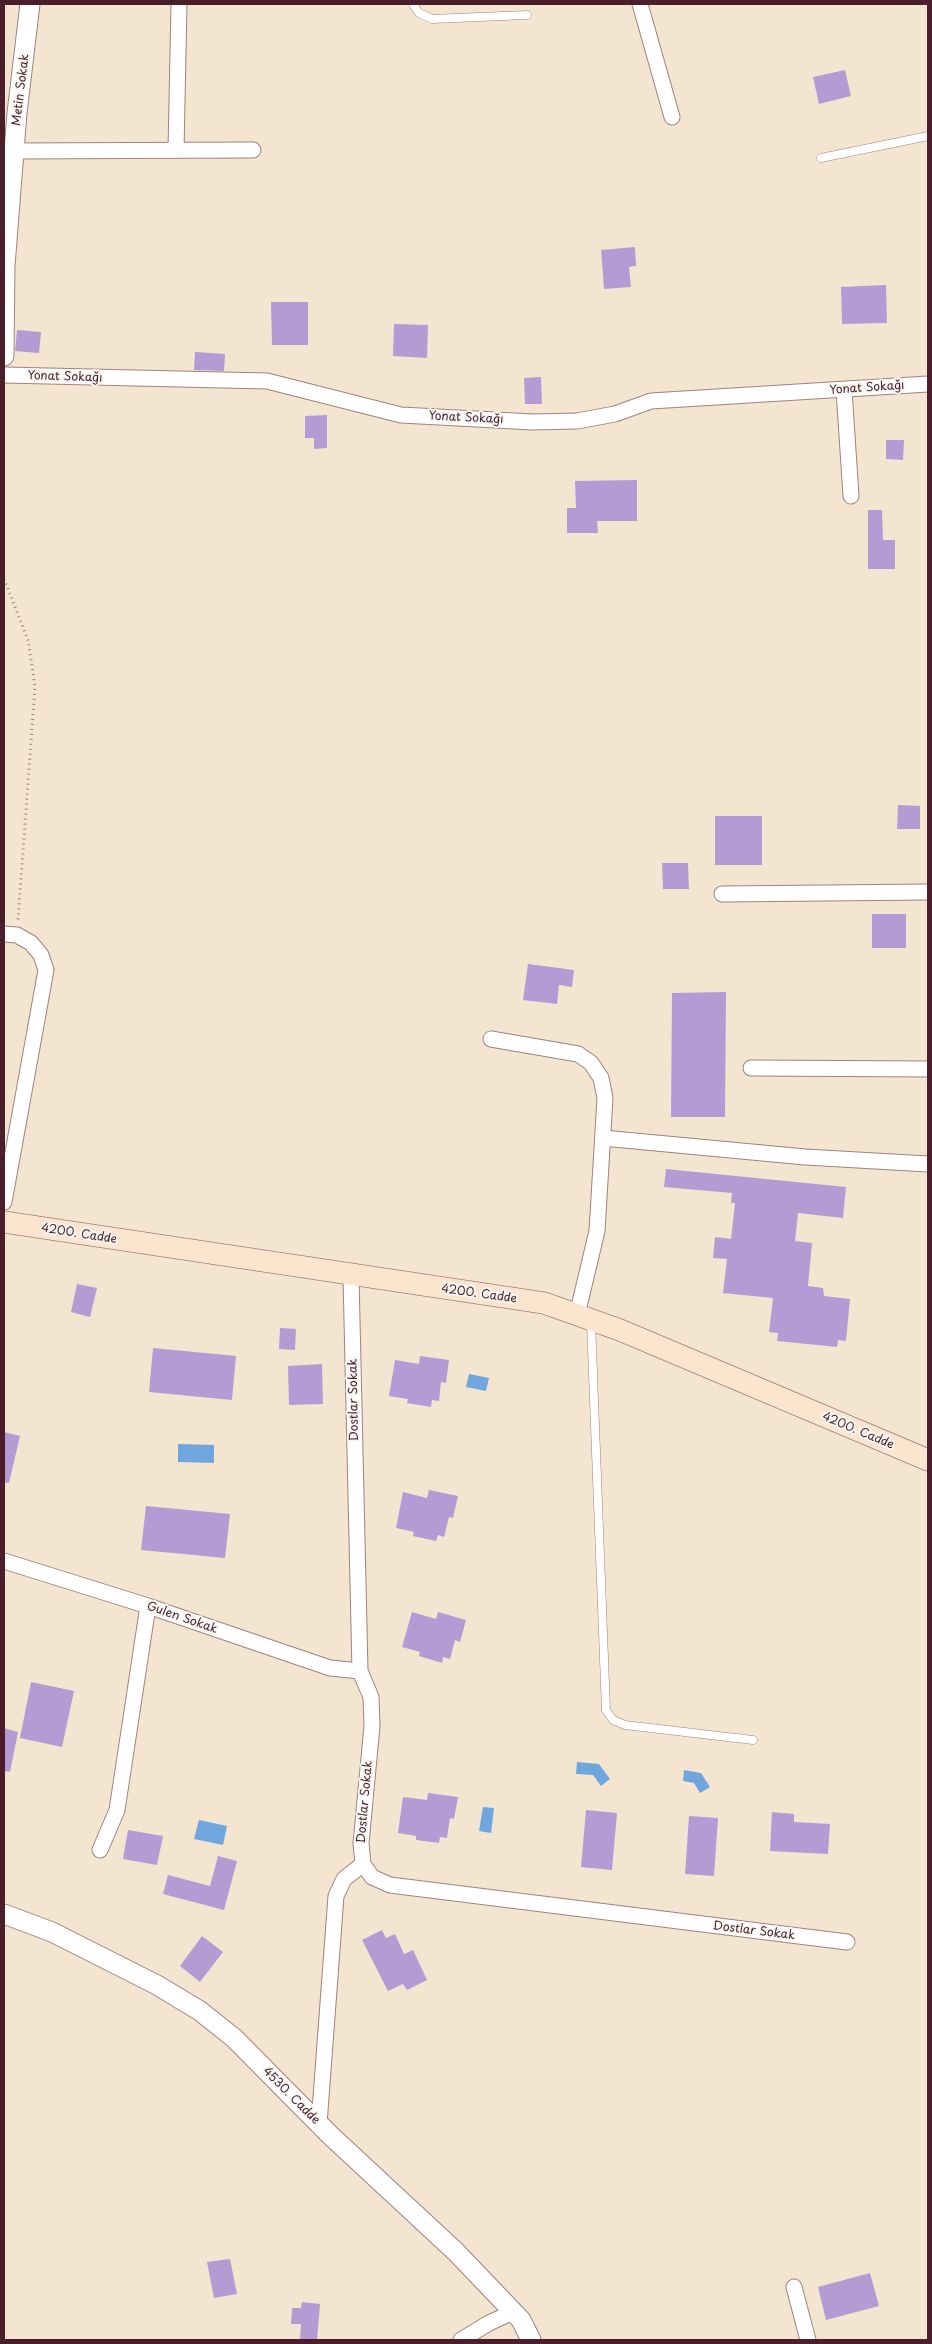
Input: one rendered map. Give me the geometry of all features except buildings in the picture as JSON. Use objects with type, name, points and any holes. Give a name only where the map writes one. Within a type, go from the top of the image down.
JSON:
[{"type":"main road","name":"4200. Cadde","points":[[4,1222],[351,1276],[544,1303],[620,1330],[928,1460]]},
{"type":"street","name":"Metin Sokak","points":[[4,356],[9,152],[30,4]]},
{"type":"street","points":[[176,150],[179,4]]},
{"type":"street","points":[[640,4],[672,117]]},
{"type":"street","points":[[9,152],[253,150]]},
{"type":"street","name":"Yonat Sokağı","points":[[4,376],[267,381],[401,415],[533,422],[577,421],[615,414],[651,401],[928,384]]},
{"type":"street","points":[[844,390],[851,496]]},
{"type":"street","points":[[722,894],[928,892]]},
{"type":"street","points":[[4,1202],[46,970],[36,948],[10,935]]},
{"type":"street","points":[[491,1039],[578,1054],[591,1063],[601,1078],[604,1088],[603,1138],[597,1231],[584,1317]]},
{"type":"street","points":[[751,1068],[928,1069]]},
{"type":"street","points":[[603,1138],[805,1157],[928,1164]]},
{"type":"street","name":"Dostlar Sokak","points":[[351,1276],[360,1671],[371,1697],[372,1726],[361,1843],[363,1864],[372,1877],[390,1884],[847,1942]]},
{"type":"street","name":"Gulen Sokak","points":[[4,1561],[148,1606],[330,1668],[360,1671]]},
{"type":"street","points":[[100,1850],[118,1810],[148,1606]]},
{"type":"street","points":[[319,2124],[336,1896],[344,1879],[363,1864]]},
{"type":"street","name":"4530. Cadde","points":[[4,1914],[70,1941],[157,1985],[200,2011],[234,2038],[319,2124],[456,2252],[521,2320],[531,2340]]},
{"type":"street","points":[[794,2286],[808,2340]]},
{"type":"street","points":[[461,2340],[489,2323],[513,2312]]},
{"type":"lane","points":[[413,4],[419,13],[432,19],[527,15]]},
{"type":"lane","points":[[821,158],[928,136]]},
{"type":"lane","points":[[584,1317],[606,1710],[613,1720],[625,1725],[753,1740]]},
{"type":"path","points":[[4,579],[28,640],[34,687],[10,935]]},
{"type":"water","points":[[469,1374],[489,1378],[486,1391],[466,1387]]},
{"type":"water","points":[[178,1444],[214,1445],[214,1463],[178,1462]]},
{"type":"water","points":[[577,1762],[599,1764],[610,1779],[601,1786],[593,1775],[576,1774]]},
{"type":"water","points":[[684,1770],[701,1773],[710,1787],[700,1793],[694,1783],[683,1781]]},
{"type":"water","points":[[483,1807],[494,1808],[491,1833],[479,1831]]},
{"type":"water","points":[[199,1820],[227,1826],[223,1845],[194,1839]]}]
